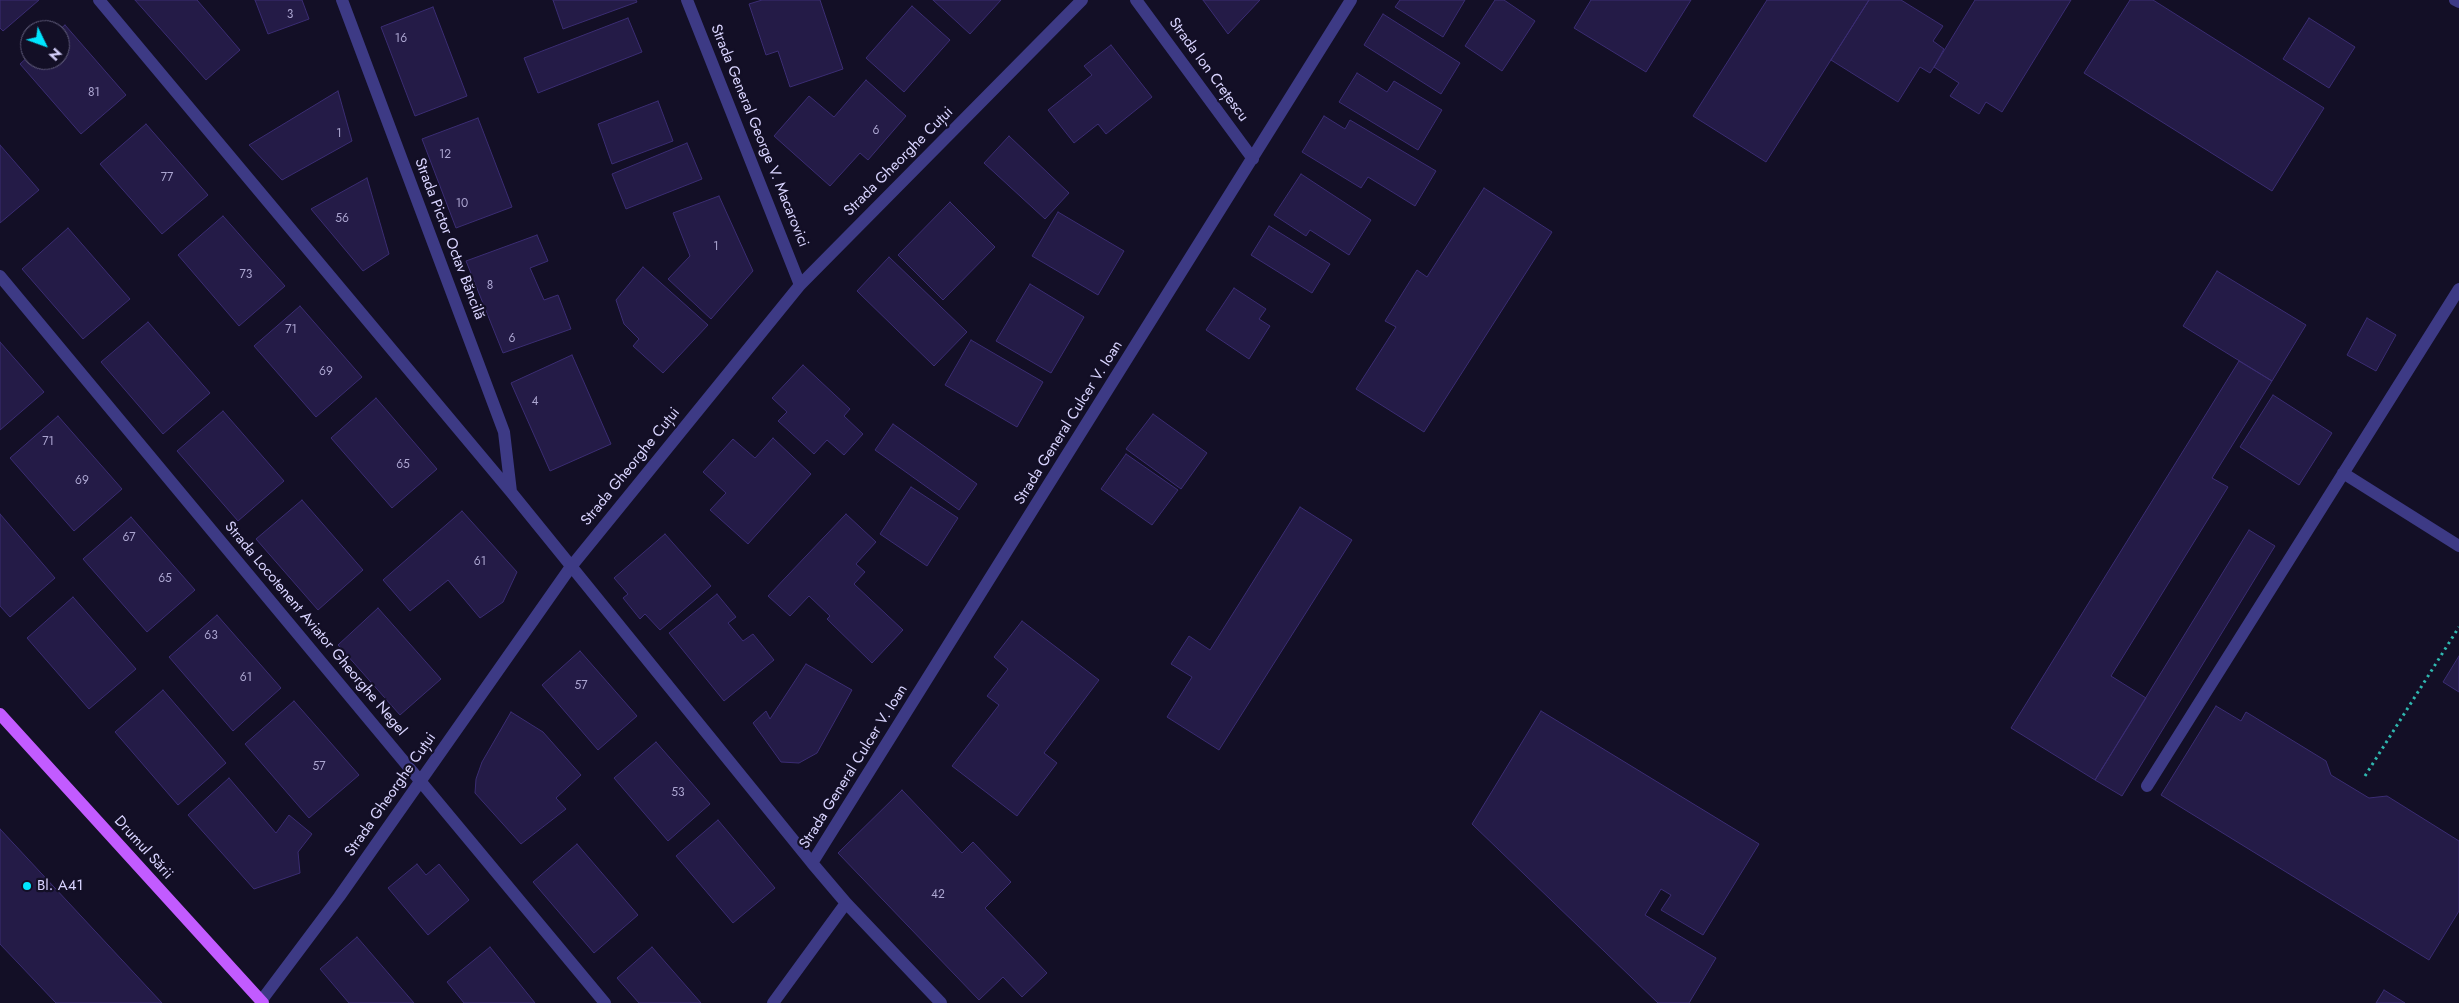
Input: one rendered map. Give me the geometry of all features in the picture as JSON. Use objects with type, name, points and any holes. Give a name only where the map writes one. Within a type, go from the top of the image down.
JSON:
[{"type":"main road","name":"Drumul Sării","points":[[0,714],[262,1002]]},
{"type":"street","points":[[99,0],[511,492],[570,568],[812,863],[846,903],[941,1003]]},
{"type":"street","name":"Strada Pictor Octav Băncilă","points":[[342,0],[504,432],[511,492]]},
{"type":"street","name":"Strada General George V. Macarovici","points":[[687,0],[800,285]]},
{"type":"street","name":"Strada Gheorghe Cuțui","points":[[262,1002],[339,897],[570,568],[800,285],[1082,0]]},
{"type":"street","name":"Strada Ion Crețescu","points":[[1136,0],[1253,159]]},
{"type":"street","name":"Strada General Culcer V. Ioan","points":[[812,863],[1351,0]]},
{"type":"street","points":[[2455,0],[2459,2]]},
{"type":"street","name":"Strada Locotenent Aviator Gheorghe Negel","points":[[0,276],[605,1003]]},
{"type":"street","points":[[2147,786],[2459,288]]},
{"type":"street","points":[[2343,474],[2459,546]]},
{"type":"street","points":[[773,1003],[846,903]]},
{"type":"path","points":[[2365,776],[2459,626]]},
{"type":"building","points":[[0,0],[39,0],[3,31],[0,28]]},
{"type":"building","points":[[135,0],[197,0],[240,50],[206,80]]},
{"type":"building","points":[[255,0],[302,0],[309,19],[268,34]]},
{"type":"building","points":[[553,0],[636,0],[637,2],[563,29]]},
{"type":"building","points":[[762,0],[820,0],[843,69],[790,87],[778,51],[766,55],[749,4]]},
{"type":"building","points":[[933,0],[1001,0],[970,34]]},
{"type":"building","points":[[1203,0],[1260,0],[1228,34]]},
{"type":"building","points":[[1400,0],[1465,0],[1443,37],[1395,7]]},
{"type":"building","points":[[1495,0],[1504,0],[1535,21],[1502,71],[1465,46]]},
{"type":"building","points":[[1591,0],[1691,0],[1646,72],[1574,28]]},
{"type":"building","points":[[1767,0],[1869,0],[1766,162],[1693,116]]},
{"type":"building","points":[[1869,0],[1901,0],[1943,26],[1933,41],[1944,49],[1934,67],[1930,73],[1920,67],[1898,102],[1831,60]]},
{"type":"building","points":[[1975,0],[2071,0],[2002,112],[1986,102],[1979,114],[1950,96],[1959,83],[1934,67]]},
{"type":"building","points":[[2130,0],[2153,0],[2324,108],[2272,191],[2084,73]]},
{"type":"building","points":[[912,6],[950,40],[904,92],[866,58]]},
{"type":"building","points":[[433,7],[467,96],[415,116],[381,27]]},
{"type":"building","points":[[1383,14],[1460,63],[1441,94],[1364,45]]},
{"type":"building","points":[[628,18],[642,52],[538,93],[524,58]]},
{"type":"building","points":[[2309,18],[2355,47],[2329,88],[2283,59]]},
{"type":"building","points":[[70,31],[126,95],[81,134],[25,70],[70,70]]},
{"type":"building","points":[[1111,45],[1152,97],[1106,134],[1098,124],[1074,143],[1048,110],[1092,75],[1084,66]]},
{"type":"building","points":[[1357,73],[1387,92],[1394,81],[1442,110],[1418,150],[1339,102]]},
{"type":"building","points":[[866,80],[906,116],[868,160],[860,153],[830,186],[774,136],[809,96],[834,117]]},
{"type":"building","points":[[338,91],[352,141],[282,180],[249,145]]},
{"type":"building","points":[[658,101],[673,141],[612,164],[598,124]]},
{"type":"building","points":[[1324,116],[1345,129],[1350,120],[1436,171],[1415,206],[1368,177],[1361,188],[1302,152]]},
{"type":"building","points":[[478,118],[512,207],[456,228],[422,139]]},
{"type":"building","points":[[146,124],[208,195],[162,234],[100,164]]},
{"type":"building","points":[[1009,136],[1069,193],[1045,219],[984,163]]},
{"type":"building","points":[[687,143],[702,179],[626,209],[612,174]]},
{"type":"building","points":[[0,145],[39,190],[0,223]]},
{"type":"building","points":[[1301,174],[1371,220],[1349,255],[1310,230],[1306,236],[1274,215]]},
{"type":"building","points":[[367,178],[389,254],[363,271],[311,209]]},
{"type":"building","points":[[1484,188],[1552,232],[1424,432],[1356,389],[1396,327],[1385,321],[1417,270],[1427,277]]},
{"type":"building","points":[[719,196],[753,271],[711,319],[668,279],[690,256],[673,213]]},
{"type":"building","points":[[950,202],[995,247],[943,300],[898,255]]},
{"type":"building","points":[[1058,212],[1124,251],[1098,295],[1032,256]]},
{"type":"building","points":[[223,216],[285,286],[239,326],[178,255]]},
{"type":"building","points":[[1269,226],[1330,264],[1312,293],[1251,255]]},
{"type":"building","points":[[68,228],[130,299],[83,339],[22,269]]},
{"type":"building","points":[[537,235],[548,261],[530,268],[544,300],[558,295],[571,329],[503,353],[466,261]]},
{"type":"building","points":[[889,257],[967,332],[934,366],[857,291]]},
{"type":"building","points":[[643,267],[708,325],[663,373],[633,346],[639,339],[624,324],[616,300]]},
{"type":"building","points":[[2217,271],[2306,325],[2272,381],[2183,326]]},
{"type":"building","points":[[1030,284],[1084,317],[1051,373],[996,341]]},
{"type":"building","points":[[1234,288],[1266,309],[1259,319],[1270,326],[1249,359],[1206,330]]},
{"type":"building","points":[[300,306],[362,377],[316,417],[254,346]]},
{"type":"building","points":[[2367,318],[2396,335],[2376,371],[2347,355]]},
{"type":"building","points":[[148,322],[210,393],[163,434],[101,362]]},
{"type":"building","points":[[971,340],[1043,382],[1017,427],[945,385]]},
{"type":"building","points":[[0,342],[44,392],[0,430]]},
{"type":"building","points":[[572,355],[611,444],[550,471],[511,383]]},
{"type":"building","points":[[2239,361],[2272,381],[2212,478],[2228,487],[2111,676],[2146,698],[2095,780],[2011,728]]},
{"type":"building","points":[[803,365],[850,409],[844,416],[863,434],[844,455],[827,440],[814,454],[778,421],[787,412],[772,398]]},
{"type":"building","points":[[2273,395],[2332,433],[2299,485],[2240,447]]},
{"type":"building","points":[[376,398],[437,469],[392,508],[331,438]]},
{"type":"building","points":[[223,411],[284,481],[238,521],[177,451]]},
{"type":"building","points":[[1153,414],[1207,453],[1181,489],[1126,449]]},
{"type":"building","points":[[58,416],[122,489],[74,531],[10,458]]},
{"type":"building","points":[[893,424],[977,484],[959,510],[875,450]]},
{"type":"building","points":[[773,438],[811,474],[748,544],[710,510],[726,493],[703,472],[733,439],[755,458]]},
{"type":"building","points":[[1126,454],[1178,490],[1152,525],[1101,489]]},
{"type":"building","points":[[911,487],[958,518],[927,566],[880,534]]},
{"type":"building","points":[[302,500],[363,570],[318,610],[256,539]]},
{"type":"building","points":[[1300,507],[1352,540],[1219,750],[1167,717],[1192,677],[1171,664],[1189,636],[1210,650]]},
{"type":"building","points":[[462,511],[517,572],[503,602],[480,618],[448,580],[410,611],[383,580]]},
{"type":"building","points":[[0,514],[55,578],[10,617],[0,606]]},
{"type":"building","points":[[846,514],[876,542],[856,564],[865,572],[854,584],[903,630],[872,663],[827,619],[830,616],[809,596],[790,616],[768,596]]},
{"type":"building","points":[[131,517],[195,590],[147,632],[83,559]]},
{"type":"building","points":[[2249,530],[2275,546],[2122,796],[2095,780]]},
{"type":"building","points":[[665,534],[711,586],[660,630],[645,614],[640,619],[623,598],[628,594],[614,578]]},
{"type":"building","points":[[717,594],[736,617],[728,623],[743,641],[753,634],[774,660],[724,701],[669,633]]},
{"type":"building","points":[[73,597],[136,669],[89,709],[27,638]]},
{"type":"building","points":[[378,608],[441,679],[400,715],[338,645]]},
{"type":"building","points":[[217,615],[281,688],[233,731],[169,657]]},
{"type":"building","points":[[1022,621],[1099,680],[1044,753],[1057,763],[1017,816],[952,766],[999,705],[987,696],[1008,669],[994,657]]},
{"type":"building","points":[[580,651],[637,716],[598,750],[542,685]]},
{"type":"building","points":[[2459,656],[2459,692],[2443,682]]},
{"type":"building","points":[[806,664],[852,690],[817,753],[799,763],[781,762],[753,723],[766,711],[770,719]]},
{"type":"building","points":[[163,690],[226,763],[178,805],[115,732]]},
{"type":"building","points":[[294,701],[359,775],[309,818],[245,744]]},
{"type":"building","points":[[2216,706],[2241,721],[2246,712],[2326,761],[2331,775],[2369,798],[2387,796],[2459,841],[2459,911],[2429,960],[2161,795]]},
{"type":"building","points":[[1541,711],[1759,844],[1703,935],[1661,910],[1671,895],[1661,889],[1645,915],[1716,958],[1689,1003],[1658,1003],[1472,824]]},
{"type":"building","points":[[511,712],[543,732],[581,775],[556,798],[566,809],[521,844],[475,793],[476,779],[482,762]]},
{"type":"building","points":[[656,742],[710,804],[668,841],[614,778]]},
{"type":"building","points":[[229,778],[276,833],[289,815],[312,834],[298,852],[300,873],[254,889],[188,815]]},
{"type":"building","points":[[902,790],[962,853],[973,842],[1011,882],[985,908],[1047,973],[1022,997],[1003,977],[979,1000],[838,853]]},
{"type":"building","points":[[718,820],[775,888],[733,923],[676,856]]},
{"type":"building","name":"Bl. A41","points":[[0,829],[162,1003],[56,1003],[0,944]]},
{"type":"building","points":[[577,844],[638,915],[594,953],[533,882]]},
{"type":"building","points":[[417,864],[426,875],[439,864],[469,900],[428,935],[388,888]]},
{"type":"building","points":[[357,937],[414,1003],[349,1003],[320,969]]},
{"type":"building","points":[[490,947],[535,1003],[464,1003],[447,982]]},
{"type":"building","points":[[652,947],[701,1003],[639,1003],[617,978]]},
{"type":"building","points":[[2384,990],[2405,1003],[2376,1003]]},
{"type":"place","name":"Bl. A41","points":[[27,886]]}]
